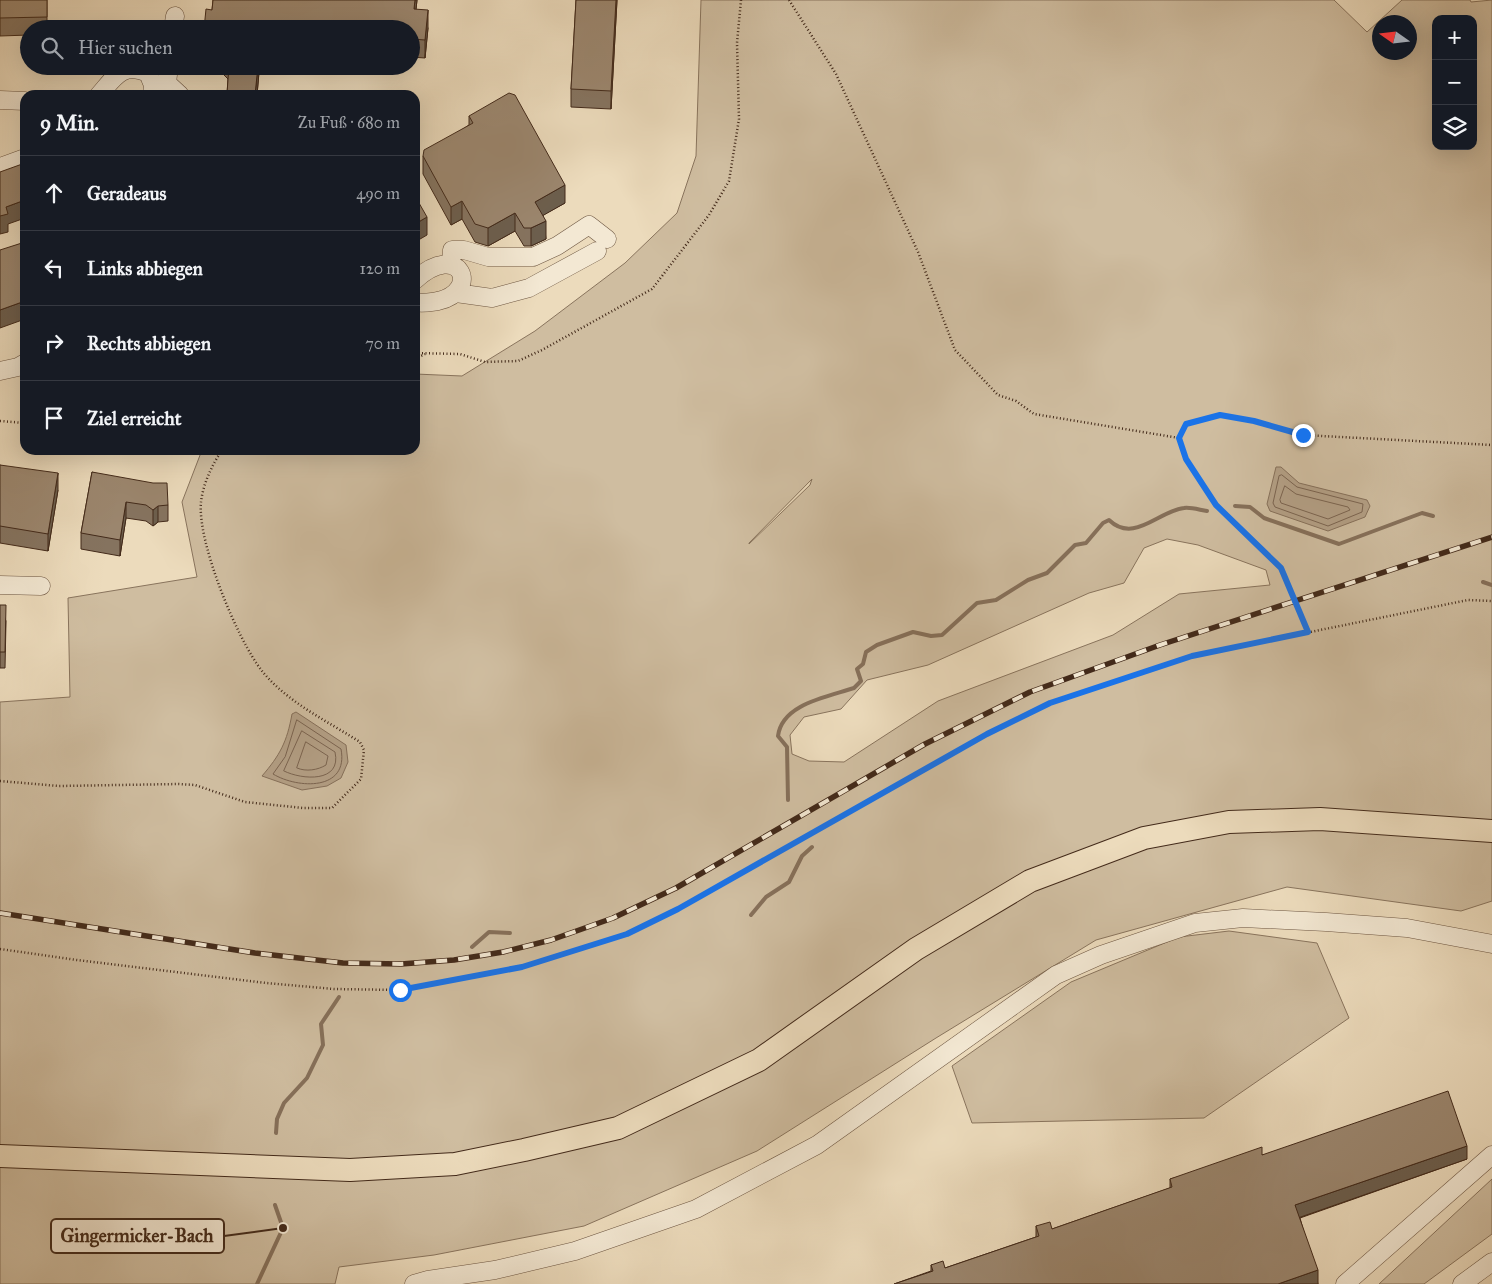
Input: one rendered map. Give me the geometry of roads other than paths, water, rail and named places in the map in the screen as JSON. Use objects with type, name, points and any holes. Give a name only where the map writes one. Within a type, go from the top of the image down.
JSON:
[{"type":"main road","points":[[0,1156],[350,1170],[455,1164],[524,1150],[618,1128],[759,1060],[916,949],[1030,880],[1144,838],[1229,822],[1320,819],[1492,831]]},
{"type":"street","points":[[103,90],[116,75]]},
{"type":"street","points":[[151,75],[165,85]]},
{"type":"street","points":[[0,100],[20,101]]},
{"type":"street","points":[[0,167],[20,160]]},
{"type":"street","points":[[451,264],[452,250],[464,250],[488,257],[533,257],[557,246],[590,225],[602,245],[529,288],[492,298],[456,293]]},
{"type":"street","points":[[420,277],[437,265],[451,264],[458,268],[462,277],[460,289],[452,297],[436,301],[420,302]]},
{"type":"street","points":[[0,371],[20,366]]},
{"type":"street","points":[[0,585],[41,586]]},
{"type":"street","points":[[414,1284],[428,1280],[495,1270],[575,1251],[696,1210],[817,1145],[1056,976],[1100,955],[1195,924],[1243,918],[1326,922],[1407,928],[1492,944]]},
{"type":"street","points":[[1345,1284],[1492,1155]]},
{"type":"street","points":[[1462,1284],[1492,1262]]},
{"type":"water","points":[[1276,467],[1281,467],[1299,483],[1367,500],[1370,506],[1365,517],[1328,531],[1270,511],[1267,504]]},
{"type":"water","points":[[296,712],[346,745],[348,762],[341,778],[327,786],[302,790],[262,776],[282,748],[288,733],[292,714]]},
{"type":"waterway","points":[[1235,506],[1250,507],[1264,518],[1339,544],[1422,513],[1433,516]]},
{"type":"waterway","points":[[788,800],[787,747],[778,736],[781,725],[788,716],[807,703],[854,688],[861,681],[857,669],[863,664],[866,652],[877,645],[913,632],[931,636],[942,635],[977,603],[996,600],[1028,580],[1047,573],[1075,545],[1086,543],[1103,523],[1109,520],[1118,526],[1128,529],[1137,528],[1174,510],[1193,508],[1207,511]]},
{"type":"waterway","points":[[1483,582],[1492,585]]},
{"type":"waterway","points":[[751,915],[766,897],[789,882],[802,856],[812,847]]},
{"type":"waterway","points":[[472,947],[489,932],[510,933]]},
{"type":"waterway","points":[[276,1133],[277,1119],[284,1103],[307,1078],[323,1045],[321,1024],[339,997]]},
{"type":"waterway","points":[[257,1284],[283,1228],[275,1205]]},
{"type":"railway","points":[[0,913],[255,953],[343,963],[401,964],[454,960],[503,952],[551,940],[613,918],[676,888],[925,744],[1030,692],[1160,645],[1492,537]]},
{"type":"place","name":"Gingermicker-Bach","points":[[283,1228]]}]
